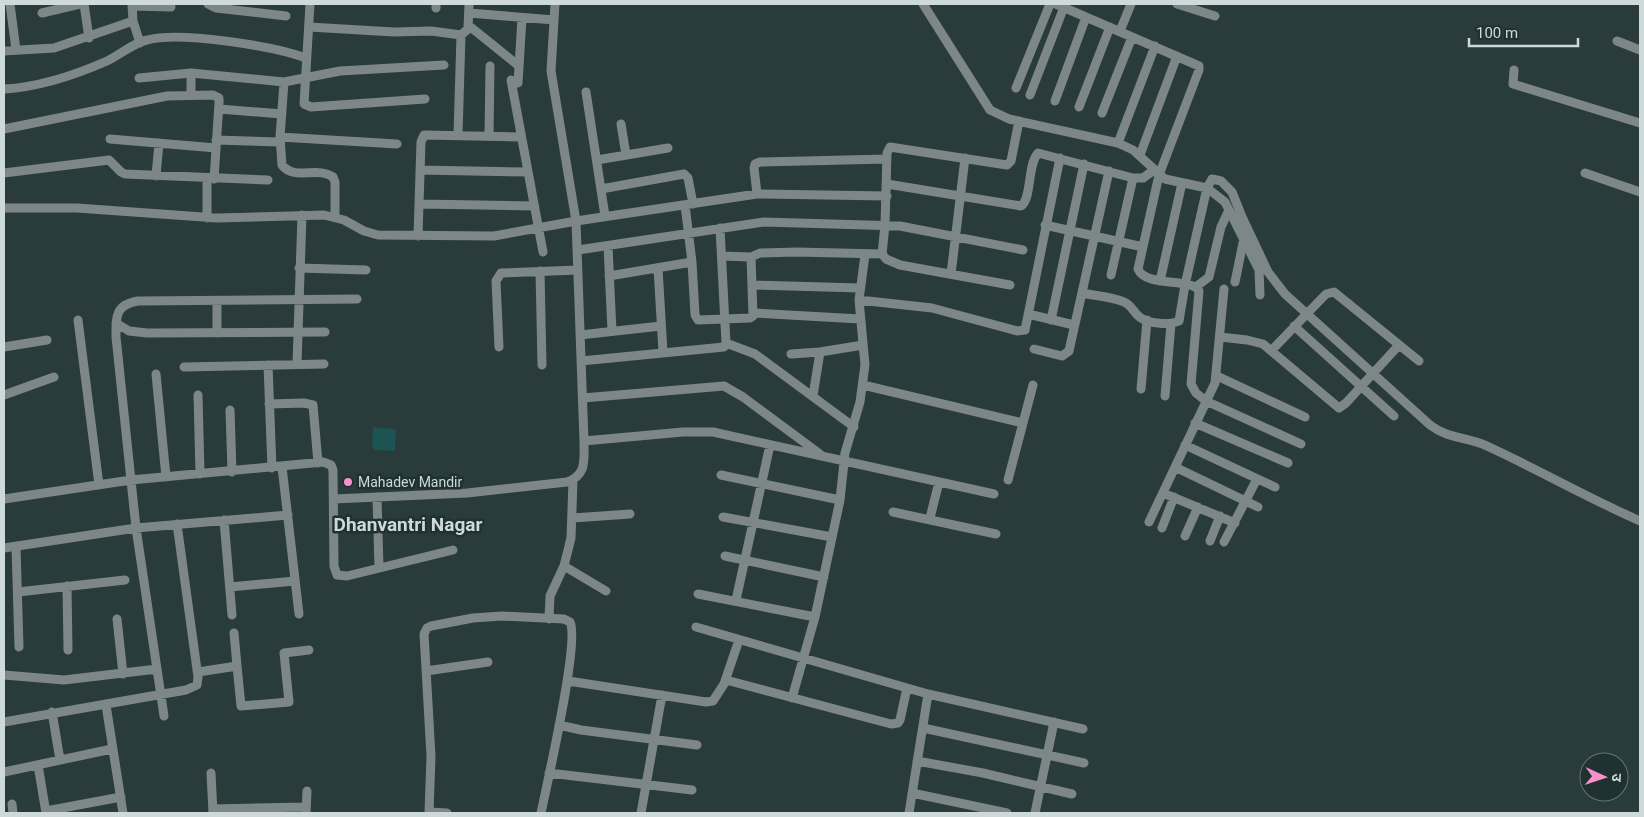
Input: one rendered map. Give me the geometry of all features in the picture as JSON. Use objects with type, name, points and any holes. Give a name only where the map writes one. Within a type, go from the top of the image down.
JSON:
[{"type":"street","points":[[10,4],[16,50]]},
{"type":"street","points":[[42,13],[80,4]]},
{"type":"street","points":[[84,4],[89,38]]},
{"type":"street","points":[[208,4],[216,8],[286,16]]},
{"type":"street","points":[[310,4],[302,101],[306,106],[424,99]]},
{"type":"street","points":[[334,498],[467,493],[572,480],[582,474],[585,466],[576,221],[551,71],[556,4]]},
{"type":"street","points":[[923,4],[986,105],[998,115],[1118,143],[1140,155],[1166,180],[1207,188],[1220,197],[1244,238],[1258,270],[1260,295]]},
{"type":"street","points":[[1016,88],[1050,4]]},
{"type":"street","points":[[1120,31],[1131,4]]},
{"type":"street","points":[[1177,4],[1216,16]]},
{"type":"street","points":[[140,43],[133,21],[132,5],[171,7]]},
{"type":"street","points":[[1030,95],[1060,6],[1196,64],[1199,70],[1157,173],[1138,268],[1140,272],[1160,281],[1197,286],[1210,277],[1221,227],[1229,210]]},
{"type":"street","points":[[308,26],[394,32],[431,31],[461,35],[466,33],[469,8],[522,18],[554,20]]},
{"type":"street","points":[[1055,101],[1086,17]]},
{"type":"street","points":[[522,18],[519,66],[515,82],[521,137],[543,252]]},
{"type":"street","points":[[4,50],[54,48],[89,38],[133,21]]},
{"type":"street","points":[[468,25],[519,66]]},
{"type":"street","points":[[1079,107],[1110,27]]},
{"type":"street","points":[[458,135],[461,35]]},
{"type":"street","points":[[1102,113],[1132,37]]},
{"type":"street","points":[[4,89],[51,83],[106,62],[147,39],[200,39],[270,47],[306,58]]},
{"type":"street","points":[[1617,41],[1640,50]]},
{"type":"street","points":[[1118,143],[1155,46]]},
{"type":"street","points":[[1140,155],[1177,56]]},
{"type":"street","points":[[139,78],[191,73],[284,82],[340,71],[444,65]]},
{"type":"street","points":[[489,136],[490,66]]},
{"type":"street","points":[[1514,70],[1513,84],[1640,122]]},
{"type":"street","points":[[191,73],[191,95]]},
{"type":"street","points":[[284,82],[280,140],[282,165],[291,172],[324,173],[333,177],[335,216]]},
{"type":"street","points":[[586,92],[605,216]]},
{"type":"street","points":[[4,129],[167,96],[217,96],[219,109],[207,218]]},
{"type":"street","points":[[219,109],[282,114]]},
{"type":"street","points":[[1010,285],[900,265],[886,259],[882,254],[886,225],[887,159],[888,149],[895,146],[1003,165],[1009,163],[1019,121]]},
{"type":"street","points":[[621,124],[626,155]]},
{"type":"street","points":[[418,236],[421,142],[424,135],[521,137]]},
{"type":"street","points":[[110,140],[159,144],[216,144],[280,140],[397,144]]},
{"type":"street","points":[[156,176],[159,144]]},
{"type":"street","points":[[597,160],[668,148]]},
{"type":"street","points":[[886,184],[1024,205],[1035,156],[1038,153],[1133,178],[1143,178],[1157,173]]},
{"type":"street","points":[[950,274],[965,158]]},
{"type":"street","points":[[859,300],[932,308],[1017,331],[1025,330],[1060,158]]},
{"type":"street","points":[[758,194],[754,168],[755,164],[760,162],[887,159]]},
{"type":"street","points":[[4,173],[109,160],[120,172],[210,179],[268,180]]},
{"type":"street","points":[[1052,320],[1084,164]]},
{"type":"street","points":[[420,170],[528,172]]},
{"type":"street","points":[[1034,349],[1065,355],[1069,351],[1109,171]]},
{"type":"street","points":[[1584,173],[1640,192]]},
{"type":"street","points":[[601,189],[684,174],[688,178],[688,233],[696,318],[701,320],[750,318],[754,313],[751,257]]},
{"type":"street","points":[[1111,275],[1133,178]]},
{"type":"street","points":[[1082,293],[1128,304],[1142,318],[1147,320],[1171,324],[1177,322],[1180,318],[1185,284],[1207,188],[1209,181],[1215,179],[1227,185],[1232,192],[1242,218],[1268,272],[1284,294],[1438,432],[1487,446],[1577,492],[1640,521]]},
{"type":"street","points":[[1160,281],[1182,183]]},
{"type":"street","points":[[4,208],[77,208],[207,218],[335,216],[371,234],[494,236],[605,216],[758,194],[887,196]]},
{"type":"street","points":[[419,204],[534,206]]},
{"type":"street","points":[[297,364],[302,216]]},
{"type":"street","points":[[578,250],[764,222],[886,225],[1023,250]]},
{"type":"street","points":[[1045,225],[1143,247]]},
{"type":"street","points":[[581,362],[663,352],[721,348],[726,343],[720,228]]},
{"type":"street","points":[[1235,282],[1244,238]]},
{"type":"street","points":[[608,246],[612,331]]},
{"type":"street","points":[[722,256],[751,257],[760,253],[796,252],[882,254]]},
{"type":"street","points":[[792,698],[815,617],[840,500],[847,446],[853,430],[863,385],[863,345],[859,300],[865,255]]},
{"type":"street","points":[[609,276],[692,262]]},
{"type":"street","points":[[299,268],[366,270]]},
{"type":"street","points":[[658,268],[663,352]]},
{"type":"street","points":[[499,347],[497,276],[507,271],[578,270]]},
{"type":"street","points":[[540,271],[542,365]]},
{"type":"street","points":[[752,285],[860,288]]},
{"type":"street","points":[[1197,286],[1199,296],[1191,384],[1196,394],[1206,401],[1301,444]]},
{"type":"street","points":[[1149,522],[1217,376],[1224,289]]},
{"type":"street","points":[[1272,350],[1326,294],[1334,292],[1419,361]]},
{"type":"street","points":[[164,716],[136,528],[116,337],[118,311],[126,303],[298,299],[357,300]]},
{"type":"street","points":[[217,301],[217,332]]},
{"type":"street","points":[[754,313],[860,319]]},
{"type":"street","points":[[1028,314],[1074,325]]},
{"type":"street","points":[[78,320],[99,485]]},
{"type":"street","points":[[1141,389],[1147,320]]},
{"type":"street","points":[[1165,396],[1171,324]]},
{"type":"street","points":[[116,325],[138,333],[325,332]]},
{"type":"street","points":[[580,335],[661,326]]},
{"type":"street","points":[[1294,326],[1394,416]]},
{"type":"street","points":[[1220,337],[1256,341],[1272,350],[1335,407],[1343,406],[1400,345]]},
{"type":"street","points":[[4,347],[48,340]]},
{"type":"street","points":[[726,343],[755,354],[813,396],[853,430]]},
{"type":"street","points":[[791,354],[820,352],[863,345]]},
{"type":"street","points":[[813,396],[820,352]]},
{"type":"street","points":[[184,367],[324,364]]},
{"type":"street","points":[[268,365],[272,468]]},
{"type":"street","points":[[156,374],[166,477]]},
{"type":"street","points":[[1217,376],[1305,417]]},
{"type":"street","points":[[4,395],[54,377]]},
{"type":"street","points":[[863,385],[1023,423]]},
{"type":"street","points":[[1008,480],[1033,385]]},
{"type":"street","points":[[583,398],[724,386],[743,396],[822,456]]},
{"type":"street","points":[[198,395],[200,474]]},
{"type":"street","points":[[269,404],[304,403],[313,405],[318,463]]},
{"type":"street","points":[[230,410],[232,472]]},
{"type":"street","points":[[1195,423],[1288,463]]},
{"type":"street","points":[[584,442],[699,431],[994,494]]},
{"type":"street","points":[[736,600],[770,445]]},
{"type":"street","points":[[1185,445],[1275,486]]},
{"type":"street","points":[[4,499],[131,480],[318,463],[332,465],[334,572],[341,576],[453,550]]},
{"type":"street","points":[[1175,466],[1258,507]]},
{"type":"street","points":[[282,467],[298,614]]},
{"type":"street","points":[[721,475],[840,500]]},
{"type":"street","points":[[1224,542],[1257,478]]},
{"type":"street","points":[[549,619],[555,583],[564,566],[572,538],[572,480]]},
{"type":"street","points":[[930,518],[939,482]]},
{"type":"street","points":[[1163,493],[1235,523]]},
{"type":"street","points":[[377,496],[379,568]]},
{"type":"street","points":[[1162,528],[1174,498]]},
{"type":"street","points":[[1185,536],[1198,507]]},
{"type":"street","points":[[893,512],[930,518],[996,534]]},
{"type":"street","points":[[573,518],[630,514]]},
{"type":"street","points":[[4,548],[136,528],[288,515]]},
{"type":"street","points":[[1210,542],[1220,516]]},
{"type":"street","points":[[723,517],[832,537]]},
{"type":"street","points":[[224,520],[232,615]]},
{"type":"street","points":[[4,722],[194,688],[198,682],[198,672],[177,524]]},
{"type":"street","points":[[16,546],[19,647]]},
{"type":"street","points":[[725,556],[824,577]]},
{"type":"street","points":[[564,566],[606,591]]},
{"type":"street","points":[[18,592],[125,580]]},
{"type":"street","points":[[230,587],[295,581]]},
{"type":"street","points":[[67,586],[68,650]]},
{"type":"street","points":[[698,594],[815,617]]},
{"type":"street","points":[[447,813],[429,812],[431,756],[424,634],[427,628],[431,626],[473,618],[502,616],[564,620],[571,625],[568,681],[541,813]]},
{"type":"street","points":[[117,619],[124,674]]},
{"type":"street","points":[[696,627],[928,694],[1083,729]]},
{"type":"street","points":[[234,633],[241,706],[289,702],[284,653],[309,650]]},
{"type":"street","points":[[568,681],[706,702],[713,701],[723,685],[739,640]]},
{"type":"street","points":[[426,671],[488,662]]},
{"type":"street","points":[[198,672],[238,666]]},
{"type":"street","points":[[4,675],[55,680],[93,678],[157,669]]},
{"type":"street","points":[[723,685],[792,698],[895,724],[900,720],[907,688]]},
{"type":"street","points":[[909,812],[928,694]]},
{"type":"street","points":[[641,813],[662,695]]},
{"type":"street","points":[[106,705],[124,813]]},
{"type":"street","points":[[52,712],[60,760]]},
{"type":"street","points":[[1035,813],[1054,722]]},
{"type":"street","points":[[558,725],[697,745]]},
{"type":"street","points":[[922,728],[1084,763]]},
{"type":"street","points":[[4,772],[112,749]]},
{"type":"street","points":[[917,761],[1072,794]]},
{"type":"street","points":[[38,765],[46,812],[121,798]]},
{"type":"street","points":[[549,772],[692,790]]},
{"type":"street","points":[[211,773],[213,811],[306,810],[307,791]]},
{"type":"street","points":[[912,798],[1008,813]]},
{"type":"shaded area","points":[[373,427],[396,429],[395,451],[374,450],[372,447]]},
{"type":"place","name":"Mahadev Mandir","points":[[348,482]]},
{"type":"district","name":"Dhanvantri Nagar","points":[[408,524]]}]
